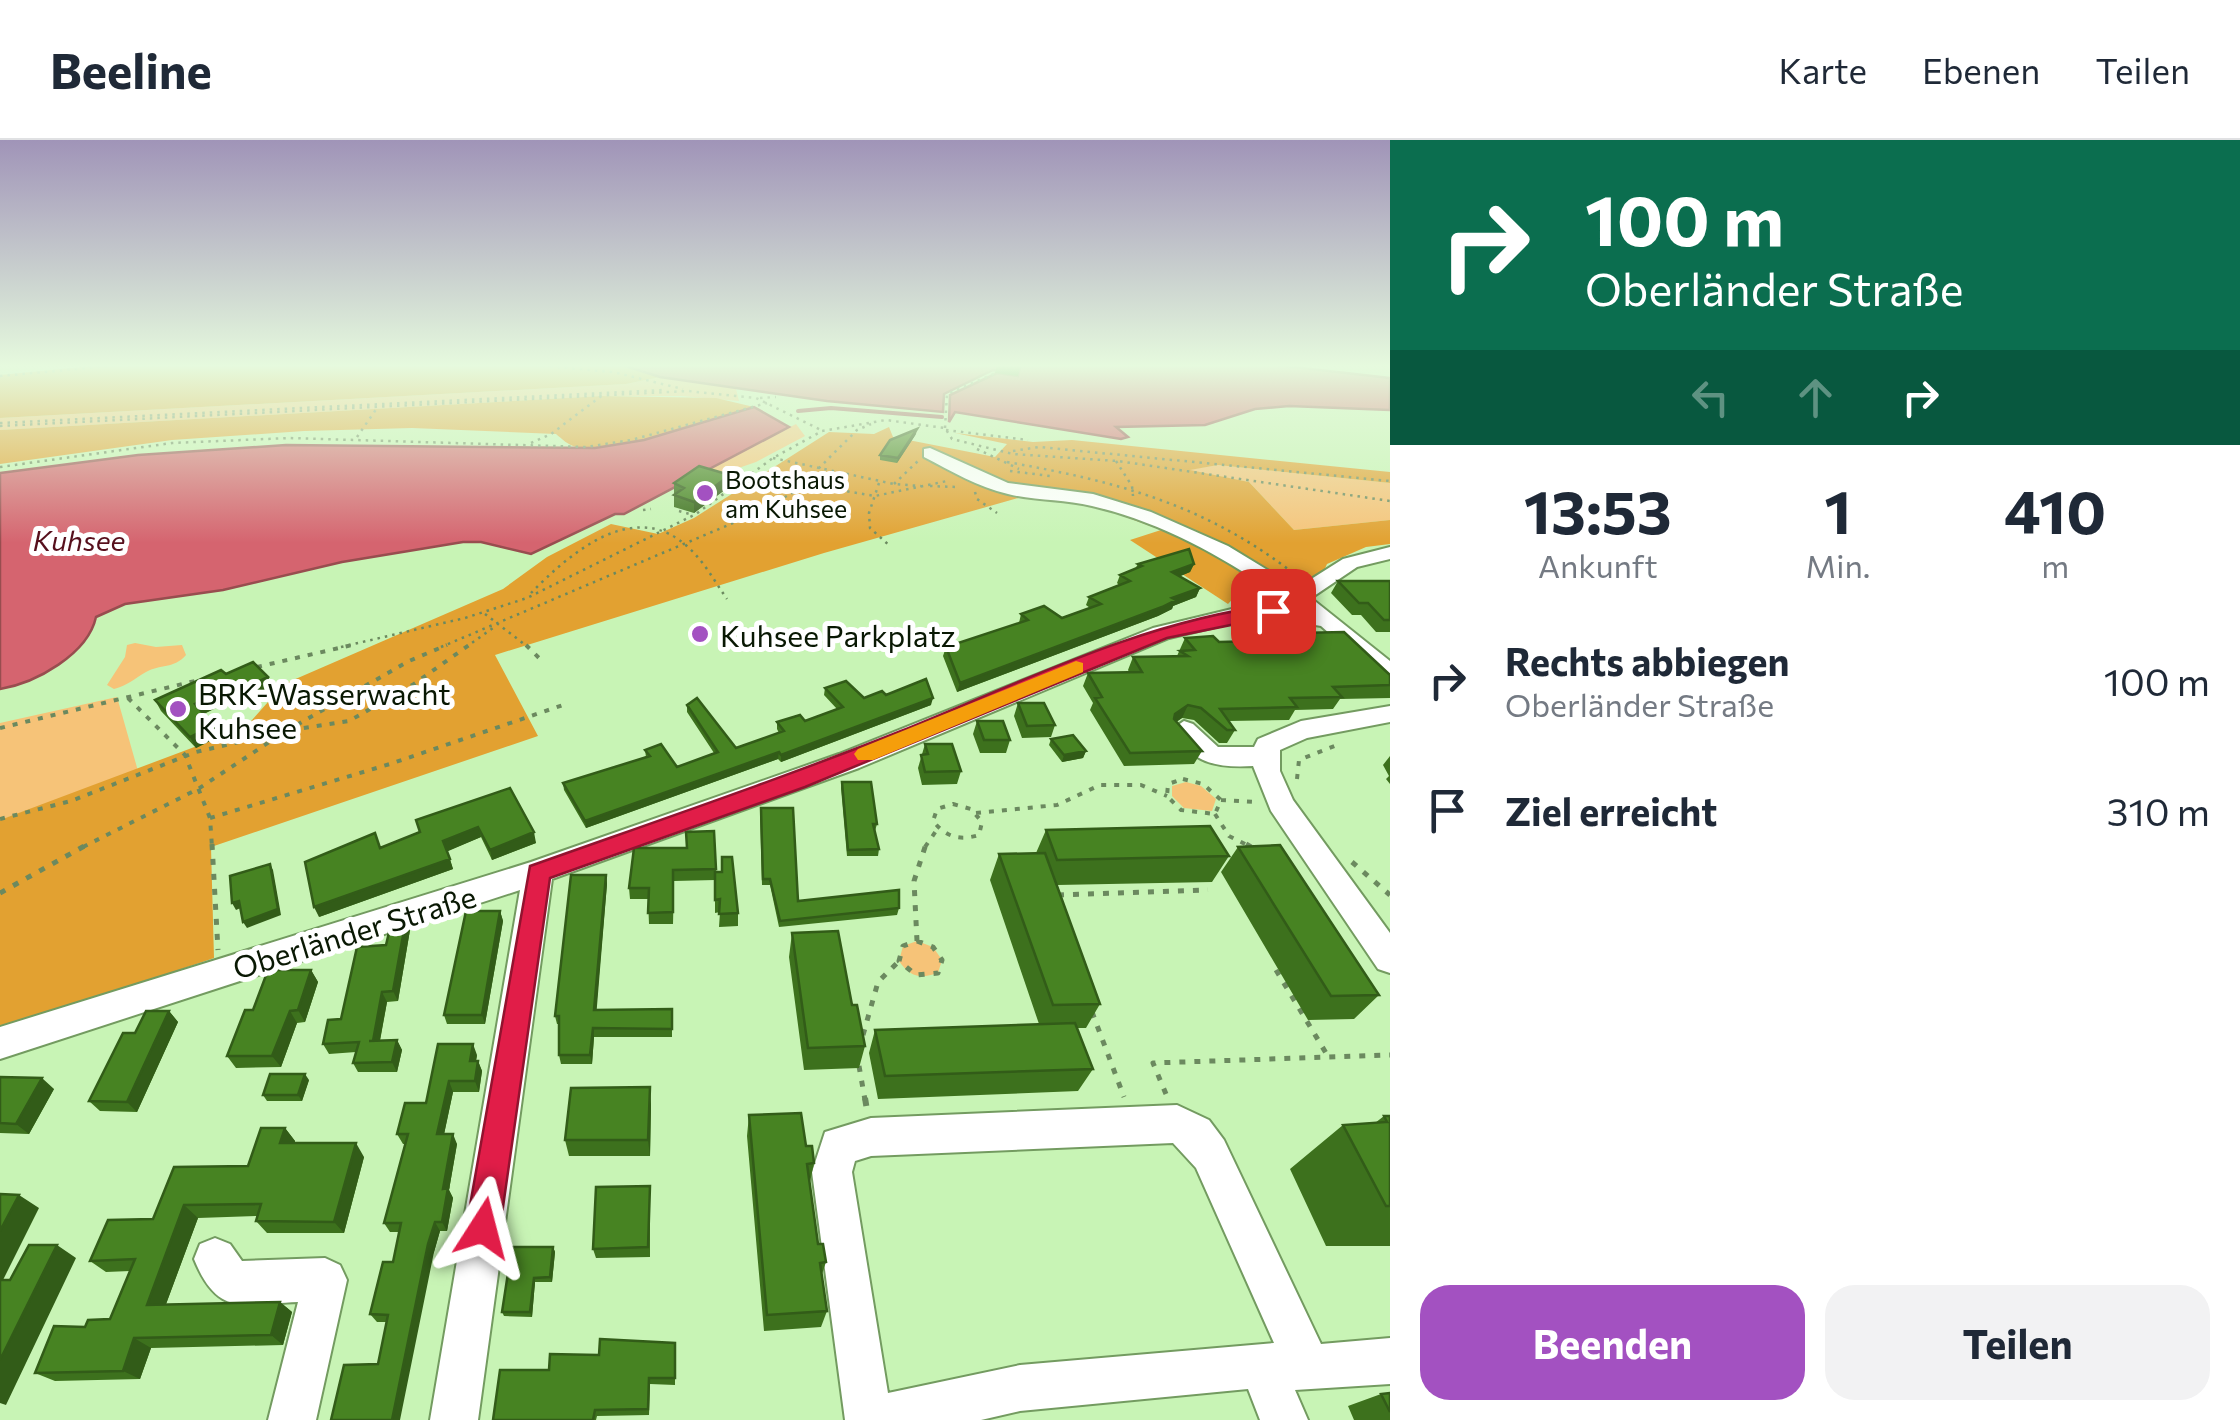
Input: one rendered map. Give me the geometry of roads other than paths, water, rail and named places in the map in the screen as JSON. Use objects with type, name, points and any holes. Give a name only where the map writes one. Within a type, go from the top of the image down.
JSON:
[{"type":"street","points":[[930,453],[1010,490],[1076,495],[1202,538],[1297,596],[1390,674]]},
{"type":"street","points":[[1297,596],[1350,564],[1390,553]]},
{"type":"street","name":"Oberländer Straße","points":[[0,1042],[538,872],[832,768],[1161,634],[1232,616],[1273,611],[1328,621]]},
{"type":"street","points":[[1390,714],[1301,730],[1267,746],[1266,756],[1266,771],[1390,959]]},
{"type":"street","points":[[1184,730],[1199,752],[1210,756],[1266,756]]},
{"type":"street","points":[[454,1420],[538,872]]},
{"type":"street","points":[[1308,1368],[1210,1154],[1195,1134],[1178,1124],[871,1137],[839,1146],[832,1172],[872,1420],[966,1410],[1020,1388],[1261,1365],[1308,1368],[1390,1361]]},
{"type":"street","points":[[216,1259],[232,1282],[325,1280],[292,1420]]},
{"type":"street","points":[[1261,1365],[1284,1420]]},
{"type":"water","name":"Kuhsee","points":[[698,424],[783,424],[789,427],[624,514],[615,514],[531,554],[481,542],[463,542],[342,562],[223,590],[125,604],[96,617],[83,643],[58,665],[0,689],[0,473],[138,455],[286,445],[595,448],[644,440]]},
{"type":"water","points":[[1027,424],[1209,424],[1116,427],[1128,437]]},
{"type":"place","name":"Bootshaus am Kuhsee","points":[[705,493]]},
{"type":"place","name":"Kuhsee Parkplatz","points":[[700,634]]},
{"type":"place","name":"BRK-Wasserwacht Kuhsee","points":[[178,709]]}]
